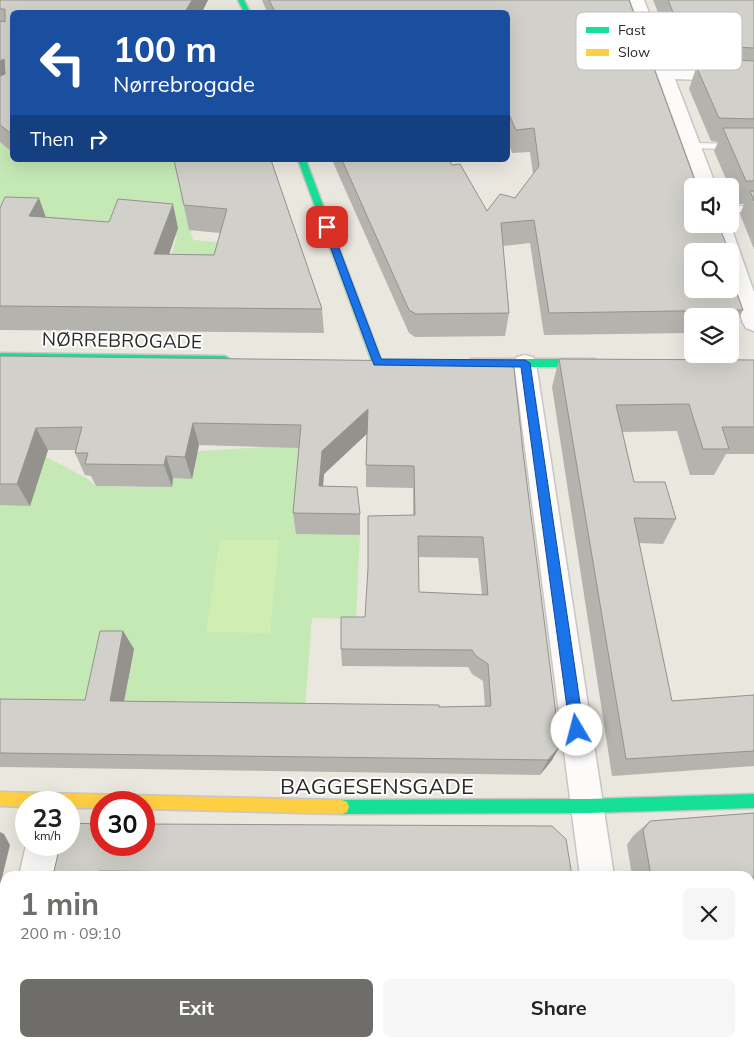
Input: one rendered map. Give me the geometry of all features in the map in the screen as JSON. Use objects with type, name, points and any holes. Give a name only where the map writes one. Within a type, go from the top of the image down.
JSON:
[{"type":"street","points":[[637,0],[642,12]]},
{"type":"street","points":[[663,70],[703,178]]},
{"type":"street","points":[[665,74],[754,77]]},
{"type":"street","points":[[303,162],[377,362]]},
{"type":"street","points":[[739,279],[754,323]]},
{"type":"street","name":"NØRREBROGADE","points":[[0,356],[239,360]]},
{"type":"street","points":[[462,363],[605,363]]},
{"type":"street","points":[[525,363],[596,871]]},
{"type":"street","name":"BAGGESENSGADE","points":[[0,799],[15,800]]},
{"type":"street","name":"BAGGESENSGADE","points":[[80,802],[386,808],[588,806],[754,801]]},
{"type":"street","points":[[37,871],[41,856]]},
{"type":"lane","points":[[691,146],[754,147]]},
{"type":"lane","points":[[739,209],[754,209]]},
{"type":"green space","points":[[10,129],[10,162],[222,162],[183,200],[193,240],[244,244],[167,271],[177,236],[141,234],[0,285],[0,139]]},
{"type":"green space","points":[[305,431],[296,533],[360,535],[356,619],[312,618],[305,709],[0,713],[0,456],[7,436],[86,478],[96,486],[136,487],[153,454],[265,447]]},
{"type":"green space","points":[[220,540],[279,540],[270,633],[206,632]]},
{"type":"building","points":[[0,0],[192,0],[186,10],[10,10],[10,132],[0,125],[0,76],[5,74],[4,59],[0,61],[0,21],[5,22],[5,9],[0,9]]},
{"type":"building","points":[[269,0],[629,0],[633,12],[576,12],[576,70],[655,70],[694,178],[684,178],[684,233],[722,233],[726,243],[684,243],[684,298],[739,298],[743,310],[739,310],[739,308],[684,308],[684,311],[549,313],[534,220],[501,223],[509,313],[416,314],[409,310],[343,162],[450,162],[452,165],[460,164],[487,211],[500,194],[515,198],[539,166],[534,128],[516,130],[510,116],[510,10],[274,10]]},
{"type":"building","points":[[668,0],[754,0],[754,48],[742,47],[742,12],[673,12]]},
{"type":"building","points":[[742,60],[754,61],[754,119],[719,118],[698,70],[742,70]]},
{"type":"building","points":[[723,128],[754,128],[754,181],[746,181]]},
{"type":"building","points":[[174,162],[272,162],[322,309],[0,306],[0,208],[5,197],[39,198],[29,216],[109,222],[118,199],[173,204],[154,254],[214,255],[227,209],[184,205]]},
{"type":"building","points":[[750,191],[754,191],[754,201]]},
{"type":"building","points":[[0,356],[506,362],[514,368],[560,746],[548,760],[0,753],[0,699],[85,700],[100,631],[123,631],[110,701],[439,705],[439,707],[491,706],[488,664],[476,656],[472,650],[341,649],[341,617],[365,617],[368,568],[368,516],[415,515],[414,466],[366,465],[368,409],[322,451],[319,486],[357,487],[360,514],[293,513],[301,425],[193,423],[185,457],[166,456],[164,465],[85,464],[88,453],[75,453],[82,427],[36,428],[17,484],[0,484]],"holes":[[[418,536],[483,537],[488,595],[419,592]]]},
{"type":"building","points":[[559,359],[684,360],[684,363],[739,363],[739,360],[754,360],[754,427],[722,427],[729,449],[703,449],[689,404],[616,405],[634,482],[665,482],[676,519],[634,518],[672,701],[754,695],[754,751],[626,759]]},
{"type":"building","points":[[754,813],[754,871],[650,871],[643,830],[650,821]]},
{"type":"building","points":[[80,823],[90,824],[90,856],[155,856],[155,824],[552,826],[566,839],[571,871],[99,871],[54,871],[58,856],[80,856]]},
{"type":"traffic: fast","points":[[241,0],[246,10]]},
{"type":"traffic: fast","points":[[303,162],[377,362]]},
{"type":"traffic: fast","points":[[0,356],[225,359]]},
{"type":"traffic: fast","points":[[471,363],[595,363]]},
{"type":"traffic: fast","points":[[342,807],[588,806],[754,801]]},
{"type":"traffic: slow","points":[[0,799],[342,807]]},
{"type":"route","points":[[327,227],[377,362],[525,363],[577,730]]}]
